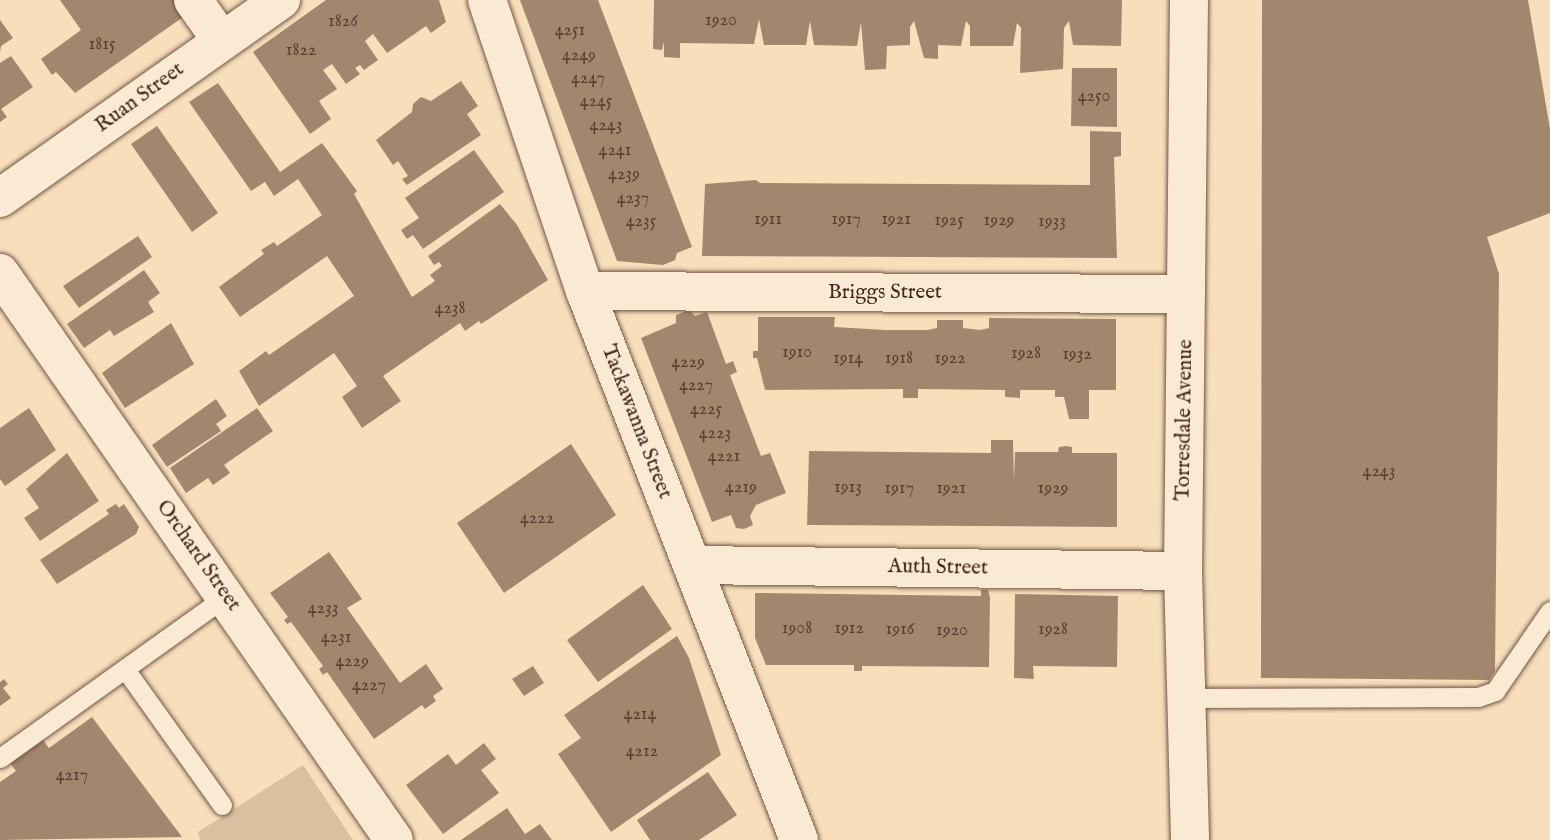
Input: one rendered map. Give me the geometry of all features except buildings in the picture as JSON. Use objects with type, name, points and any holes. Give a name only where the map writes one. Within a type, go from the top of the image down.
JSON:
[{"type":"street","points":[[192,0],[221,40]]},
{"type":"street","name":"Ruan Street","points":[[0,198],[281,0]]},
{"type":"street","name":"Tackawanna Street","points":[[486,0],[585,291],[799,840]]},
{"type":"street","name":"Torresdale Avenue","points":[[1189,0],[1183,571],[1190,840]]},
{"type":"street","name":"Orchard Street","points":[[0,273],[394,840]]},
{"type":"street","name":"Briggs Street","points":[[585,291],[1186,294]]},
{"type":"street","name":"Auth Street","points":[[692,565],[1183,571]]},
{"type":"lane","points":[[0,758],[226,596]]},
{"type":"lane","points":[[1186,698],[1478,697],[1495,691],[1550,611]]},
{"type":"lane","points":[[125,669],[222,805]]},
{"type":"shaded area","points":[[303,765],[353,840],[200,840],[198,832]]}]
